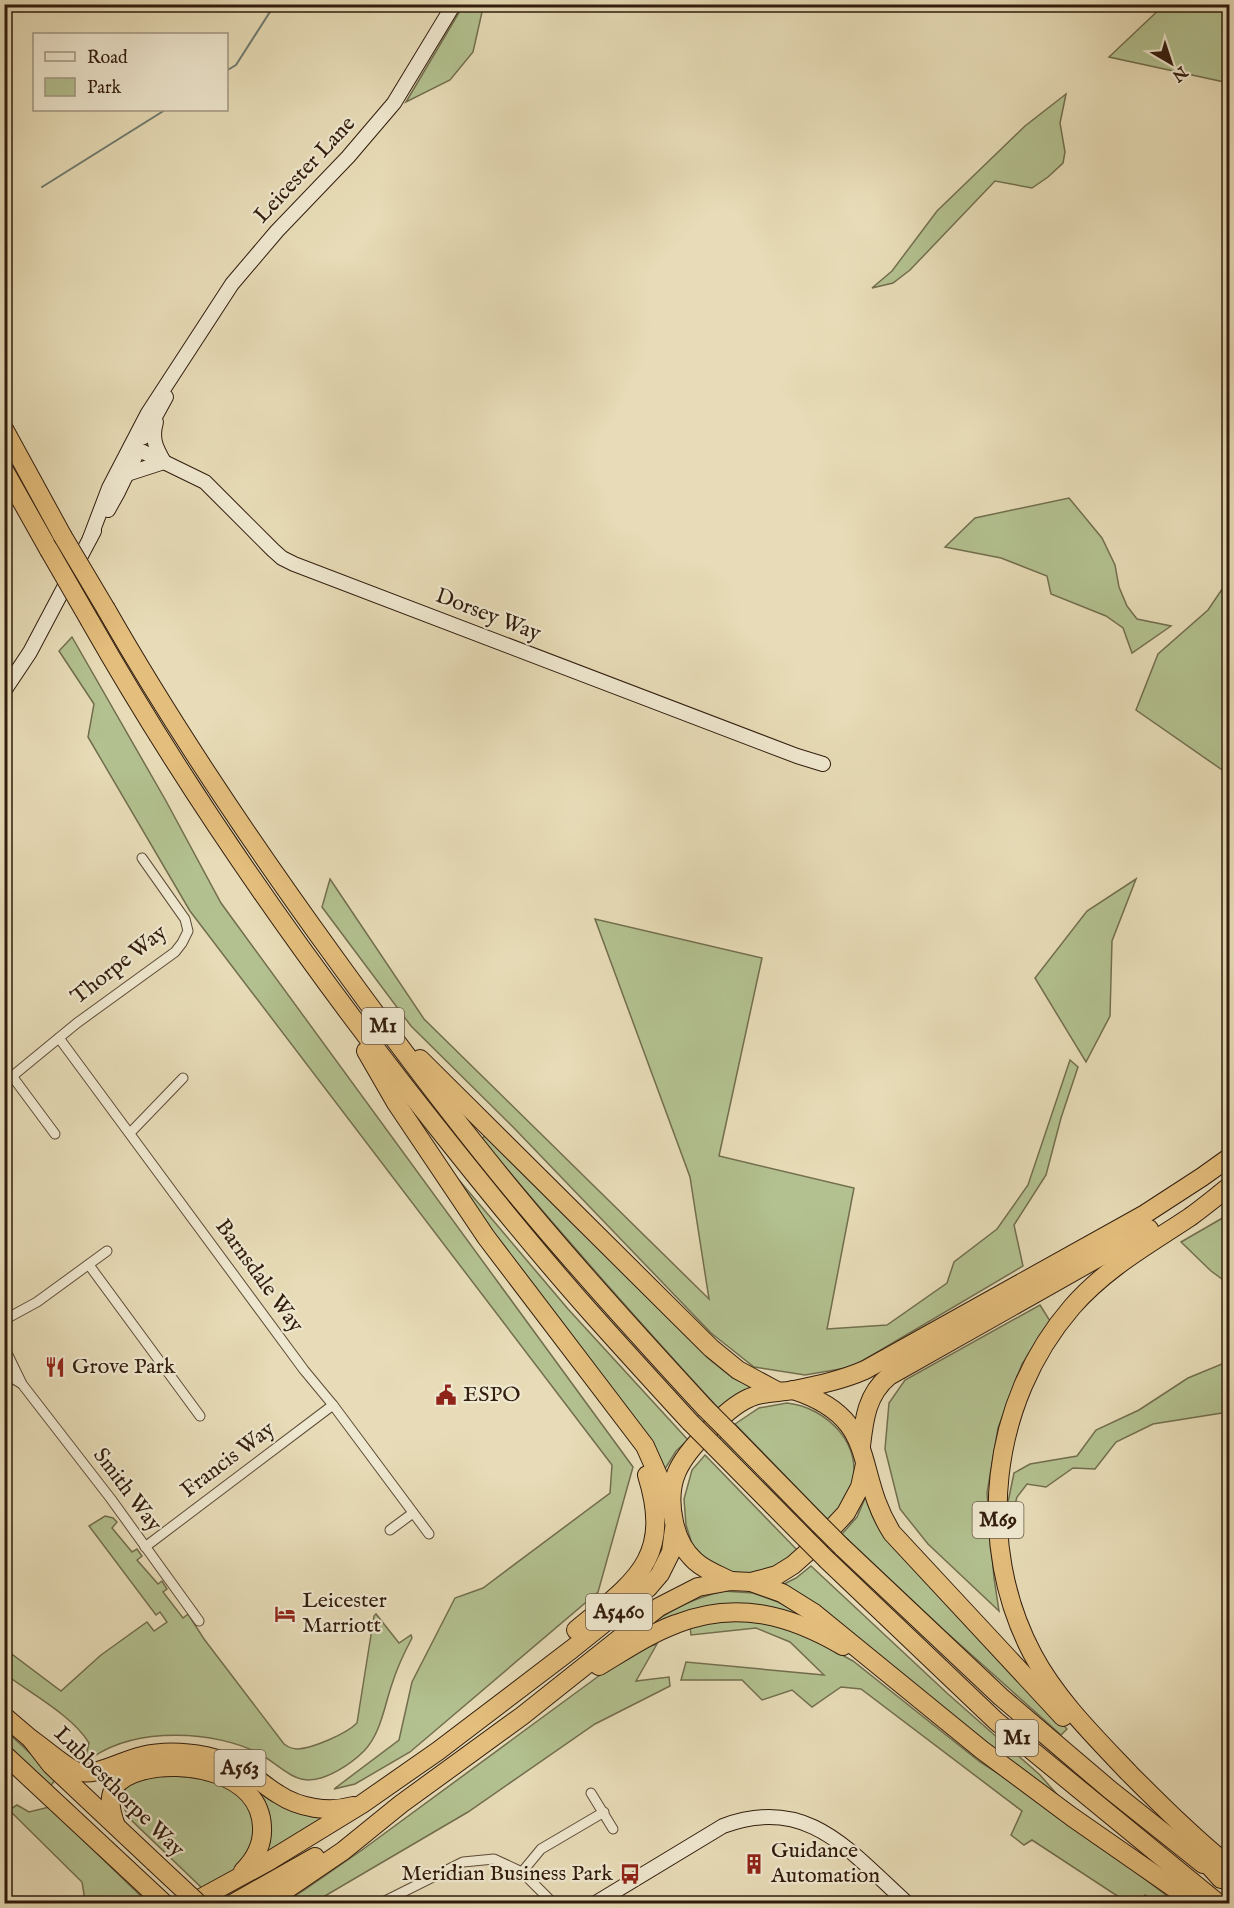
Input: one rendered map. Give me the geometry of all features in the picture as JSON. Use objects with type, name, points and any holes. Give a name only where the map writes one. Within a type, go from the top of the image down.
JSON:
[{"type":"highway","name":"M1","points":[[4,429],[62,535],[161,702],[219,793],[403,1054],[509,1185],[615,1310],[705,1408],[842,1547],[1001,1697],[1109,1789],[1227,1877]]},
{"type":"highway","name":"M1","points":[[4,470],[90,621],[203,804],[326,982],[494,1199],[690,1422],[804,1538],[996,1721],[1219,1904]]},
{"type":"highway","points":[[336,959],[411,1051],[711,1348],[738,1370],[785,1390],[815,1398],[834,1410],[852,1428],[881,1513],[901,1544],[1096,1752],[1185,1840],[1227,1877]]},
{"type":"highway","points":[[326,982],[396,1103],[452,1189],[598,1387],[635,1447],[646,1471],[655,1507],[656,1522],[654,1539],[646,1562],[632,1582],[572,1633],[532,1679]]},
{"type":"highway","points":[[670,1504],[675,1474],[694,1445],[736,1405],[759,1394],[842,1379],[865,1370],[1134,1220],[1230,1157]]},
{"type":"highway","name":"M69","points":[[863,1455],[867,1409],[873,1393],[889,1376],[1230,1185]]},
{"type":"highway","name":"M69","points":[[1227,1877],[1171,1814],[1069,1708],[1033,1656],[1011,1604],[1003,1571],[997,1514],[999,1471],[1010,1420],[1034,1363],[1054,1329],[1080,1298],[1113,1268],[1137,1249],[1191,1216],[1230,1185]]},
{"type":"highway","points":[[598,1387],[614,1404],[645,1446],[670,1504],[678,1538],[689,1555],[703,1567],[731,1581],[751,1582],[782,1593],[814,1613],[937,1715],[1197,1904]]},
{"type":"highway","points":[[751,1582],[777,1575],[788,1569],[826,1535],[846,1513],[855,1500],[862,1481],[863,1455]]},
{"type":"highway","name":"A5460","points":[[190,1904],[362,1804],[438,1750],[617,1613],[654,1581],[664,1568],[671,1552],[674,1524]]},
{"type":"highway","name":"A5460","points":[[232,1904],[298,1868],[401,1804],[553,1692],[640,1620],[667,1602],[698,1587],[731,1581]]},
{"type":"highway","points":[[553,1692],[661,1630],[689,1619],[726,1612],[755,1613],[791,1620],[872,1661]]},
{"type":"highway","name":"Lubbesthorpe Way","points":[[4,1716],[31,1739],[51,1765],[199,1904]]},
{"type":"highway","name":"A563","points":[[31,1739],[77,1772],[90,1772],[156,1753],[180,1753],[203,1756],[235,1766],[280,1796],[298,1804],[334,1810],[362,1804]]},
{"type":"highway","name":"A563","points":[[4,1754],[165,1904]]},
{"type":"highway","points":[[86,1797],[103,1773],[111,1766]]},
{"type":"highway","points":[[115,1823],[111,1807],[112,1793],[120,1781],[133,1773],[155,1768],[183,1767],[225,1777],[242,1788],[254,1801],[260,1813],[262,1827],[261,1842],[255,1858],[231,1882]]},
{"type":"highway","points":[[1042,1793],[1219,1904]]},
{"type":"highway","name":"A563","points":[[86,1797],[84,1805],[86,1812],[114,1844],[133,1873]]},
{"type":"highway","points":[[265,1904],[343,1851],[401,1804]]},
{"type":"street","name":"Leicester Lane","points":[[4,691],[35,643],[90,538],[127,474],[148,412],[232,284],[277,231],[348,157],[394,103],[454,4]]},
{"type":"street","name":"Leicester Lane","points":[[90,538],[109,488],[157,417],[183,361]]},
{"type":"street","points":[[127,474],[164,462],[154,442],[153,433],[157,417]]},
{"type":"street","name":"Dorsey Way","points":[[134,448],[213,488],[273,550],[294,564],[823,764]]},
{"type":"street","name":"Thorpe Way","points":[[8,1079],[175,952],[182,943],[188,931],[185,919],[142,858]]},
{"type":"street","name":"Barnsdale Way","points":[[59,1038],[304,1370],[333,1405],[429,1534]]},
{"type":"street","points":[[130,1133],[183,1078]]},
{"type":"street","points":[[8,1079],[55,1134]]},
{"type":"street","points":[[4,1320],[37,1302],[107,1251]]},
{"type":"street","points":[[89,1264],[200,1416]]},
{"type":"street","name":"Smith Way","points":[[4,1347],[21,1384],[111,1499],[199,1621]]},
{"type":"street","name":"Smith Way","points":[[4,1373],[21,1384]]},
{"type":"street","name":"Francis Way","points":[[145,1547],[333,1405]]},
{"type":"street","points":[[390,1530],[413,1513]]},
{"type":"street","points":[[591,1793],[613,1828]]},
{"type":"street","points":[[522,1872],[541,1849],[604,1812]]},
{"type":"street","points":[[594,1904],[723,1826],[745,1818],[769,1816],[794,1818],[819,1828],[837,1841],[908,1904]]},
{"type":"street","points":[[379,1904],[464,1862],[494,1859],[522,1872],[554,1904]]},
{"type":"green space","points":[[464,4],[486,5],[482,12],[473,52],[450,80],[406,102]]},
{"type":"green space","points":[[1164,5],[1229,5],[1229,83],[1109,57]]},
{"type":"green space","points":[[1066,94],[1060,123],[1065,152],[1063,163],[1032,188],[995,181],[910,270],[893,283],[872,288],[892,271],[937,211],[1025,126]]},
{"type":"green space","points":[[1069,498],[1102,538],[1115,565],[1119,587],[1127,606],[1137,619],[1171,626],[1132,653],[1123,628],[1106,616],[1051,594],[1047,576],[1001,558],[945,547],[975,518]]},
{"type":"green space","points":[[1229,579],[1230,773],[1228,774],[1136,710],[1158,654],[1208,610]]},
{"type":"green space","points":[[72,637],[166,801],[221,903],[633,1467],[598,1592],[410,1752],[355,1784],[334,1789],[399,1740],[412,1682],[455,1598],[483,1588],[610,1493],[612,1465],[190,911],[88,737],[94,704],[59,651]]},
{"type":"green space","points":[[330,879],[424,1019],[709,1299],[690,1177],[595,919],[762,958],[719,1156],[854,1188],[827,1329],[887,1325],[947,1283],[954,1262],[997,1229],[1028,1185],[1070,1060],[1078,1067],[1061,1118],[1046,1175],[1014,1225],[1023,1266],[852,1367],[805,1375],[754,1367],[711,1333],[514,1128],[411,1026],[322,907]]},
{"type":"green space","points":[[1136,879],[1112,941],[1110,1016],[1086,1062],[1035,978],[1087,911]]},
{"type":"green space","points":[[485,1136],[709,1359],[733,1378],[756,1389],[720,1410],[510,1173],[481,1139]]},
{"type":"green space","points":[[458,1179],[568,1309],[688,1440],[676,1451],[665,1469],[454,1182]]},
{"type":"green space","points":[[1226,1216],[1230,1219],[1229,1284],[1211,1271],[1181,1242]]},
{"type":"green space","points":[[1040,1305],[1050,1321],[1022,1364],[998,1428],[987,1493],[999,1611],[928,1544],[900,1509],[885,1449],[889,1403],[905,1380]]},
{"type":"green space","points":[[1229,1361],[1229,1409],[1222,1413],[1153,1424],[1116,1442],[1095,1469],[1073,1468],[1046,1487],[1027,1484],[1017,1497],[1012,1515],[1008,1502],[1014,1473],[1030,1464],[1077,1456],[1096,1430],[1139,1410],[1188,1378]]},
{"type":"green space","points":[[787,1403],[816,1412],[840,1432],[848,1445],[853,1459],[854,1474],[848,1494],[830,1522],[735,1424],[759,1408]]},
{"type":"green space","points":[[705,1455],[800,1553],[761,1575],[724,1572],[694,1550],[686,1525],[684,1499],[692,1470]]},
{"type":"green space","points":[[866,1496],[983,1638],[1067,1729],[1061,1735],[945,1631],[842,1534],[857,1517]]},
{"type":"green space","points":[[105,1516],[117,1522],[112,1528],[132,1552],[137,1549],[142,1556],[137,1560],[158,1584],[162,1581],[167,1589],[163,1592],[183,1618],[188,1614],[204,1639],[284,1744],[290,1748],[304,1748],[320,1743],[345,1732],[357,1723],[376,1614],[399,1643],[411,1635],[412,1638],[396,1672],[378,1728],[364,1751],[338,1770],[323,1777],[308,1780],[295,1777],[260,1754],[242,1746],[199,1736],[176,1735],[131,1740],[93,1757],[86,1755],[89,1743],[73,1724],[5,1674],[5,1649],[61,1691],[101,1655],[147,1622],[154,1631],[167,1622],[160,1612],[156,1615],[89,1526]]},
{"type":"green space","points":[[811,1566],[948,1694],[1040,1775],[1062,1800],[778,1587],[796,1578]]},
{"type":"green space","points":[[723,1591],[753,1593],[778,1602],[803,1616],[767,1607],[640,1632],[679,1607]]},
{"type":"green space","points":[[731,1619],[773,1624],[811,1638],[853,1661],[980,1762],[1060,1813],[1176,1903],[1158,1903],[1145,1895],[1139,1903],[1128,1903],[1032,1840],[1024,1845],[1011,1835],[1022,1811],[861,1689],[841,1687],[812,1707],[792,1690],[762,1700],[742,1680],[681,1680],[686,1662],[824,1675],[790,1642],[756,1628],[691,1635],[690,1626]]},
{"type":"green space","points":[[657,1644],[636,1681],[669,1677],[670,1686],[595,1724],[468,1812],[313,1903],[281,1904],[362,1850],[596,1678],[637,1650]]},
{"type":"green space","points":[[4,1729],[57,1778],[47,1790],[5,1749]]},
{"type":"green space","points":[[190,1771],[246,1796],[258,1834],[243,1865],[202,1888],[128,1817],[123,1805],[123,1797],[118,1796],[126,1782]]},
{"type":"green space","points":[[262,1792],[324,1817],[264,1854],[255,1795]]},
{"type":"green space","points":[[17,1805],[29,1812],[49,1807],[148,1903],[83,1903],[82,1882],[9,1810]]},
{"type":"waterway","points":[[228,70],[236,65],[275,4]]},
{"type":"waterway","points":[[42,187],[163,111]]},
{"type":"place","name":"Grove Park","points":[[55,1367]]},
{"type":"place","name":"ESPO","points":[[446,1395]]},
{"type":"place","name":"Leicester Marriott","points":[[285,1614]]},
{"type":"place","name":"Guidance Automation","points":[[754,1864]]},
{"type":"place","name":"Meridian Business Park","points":[[630,1874]]}]
